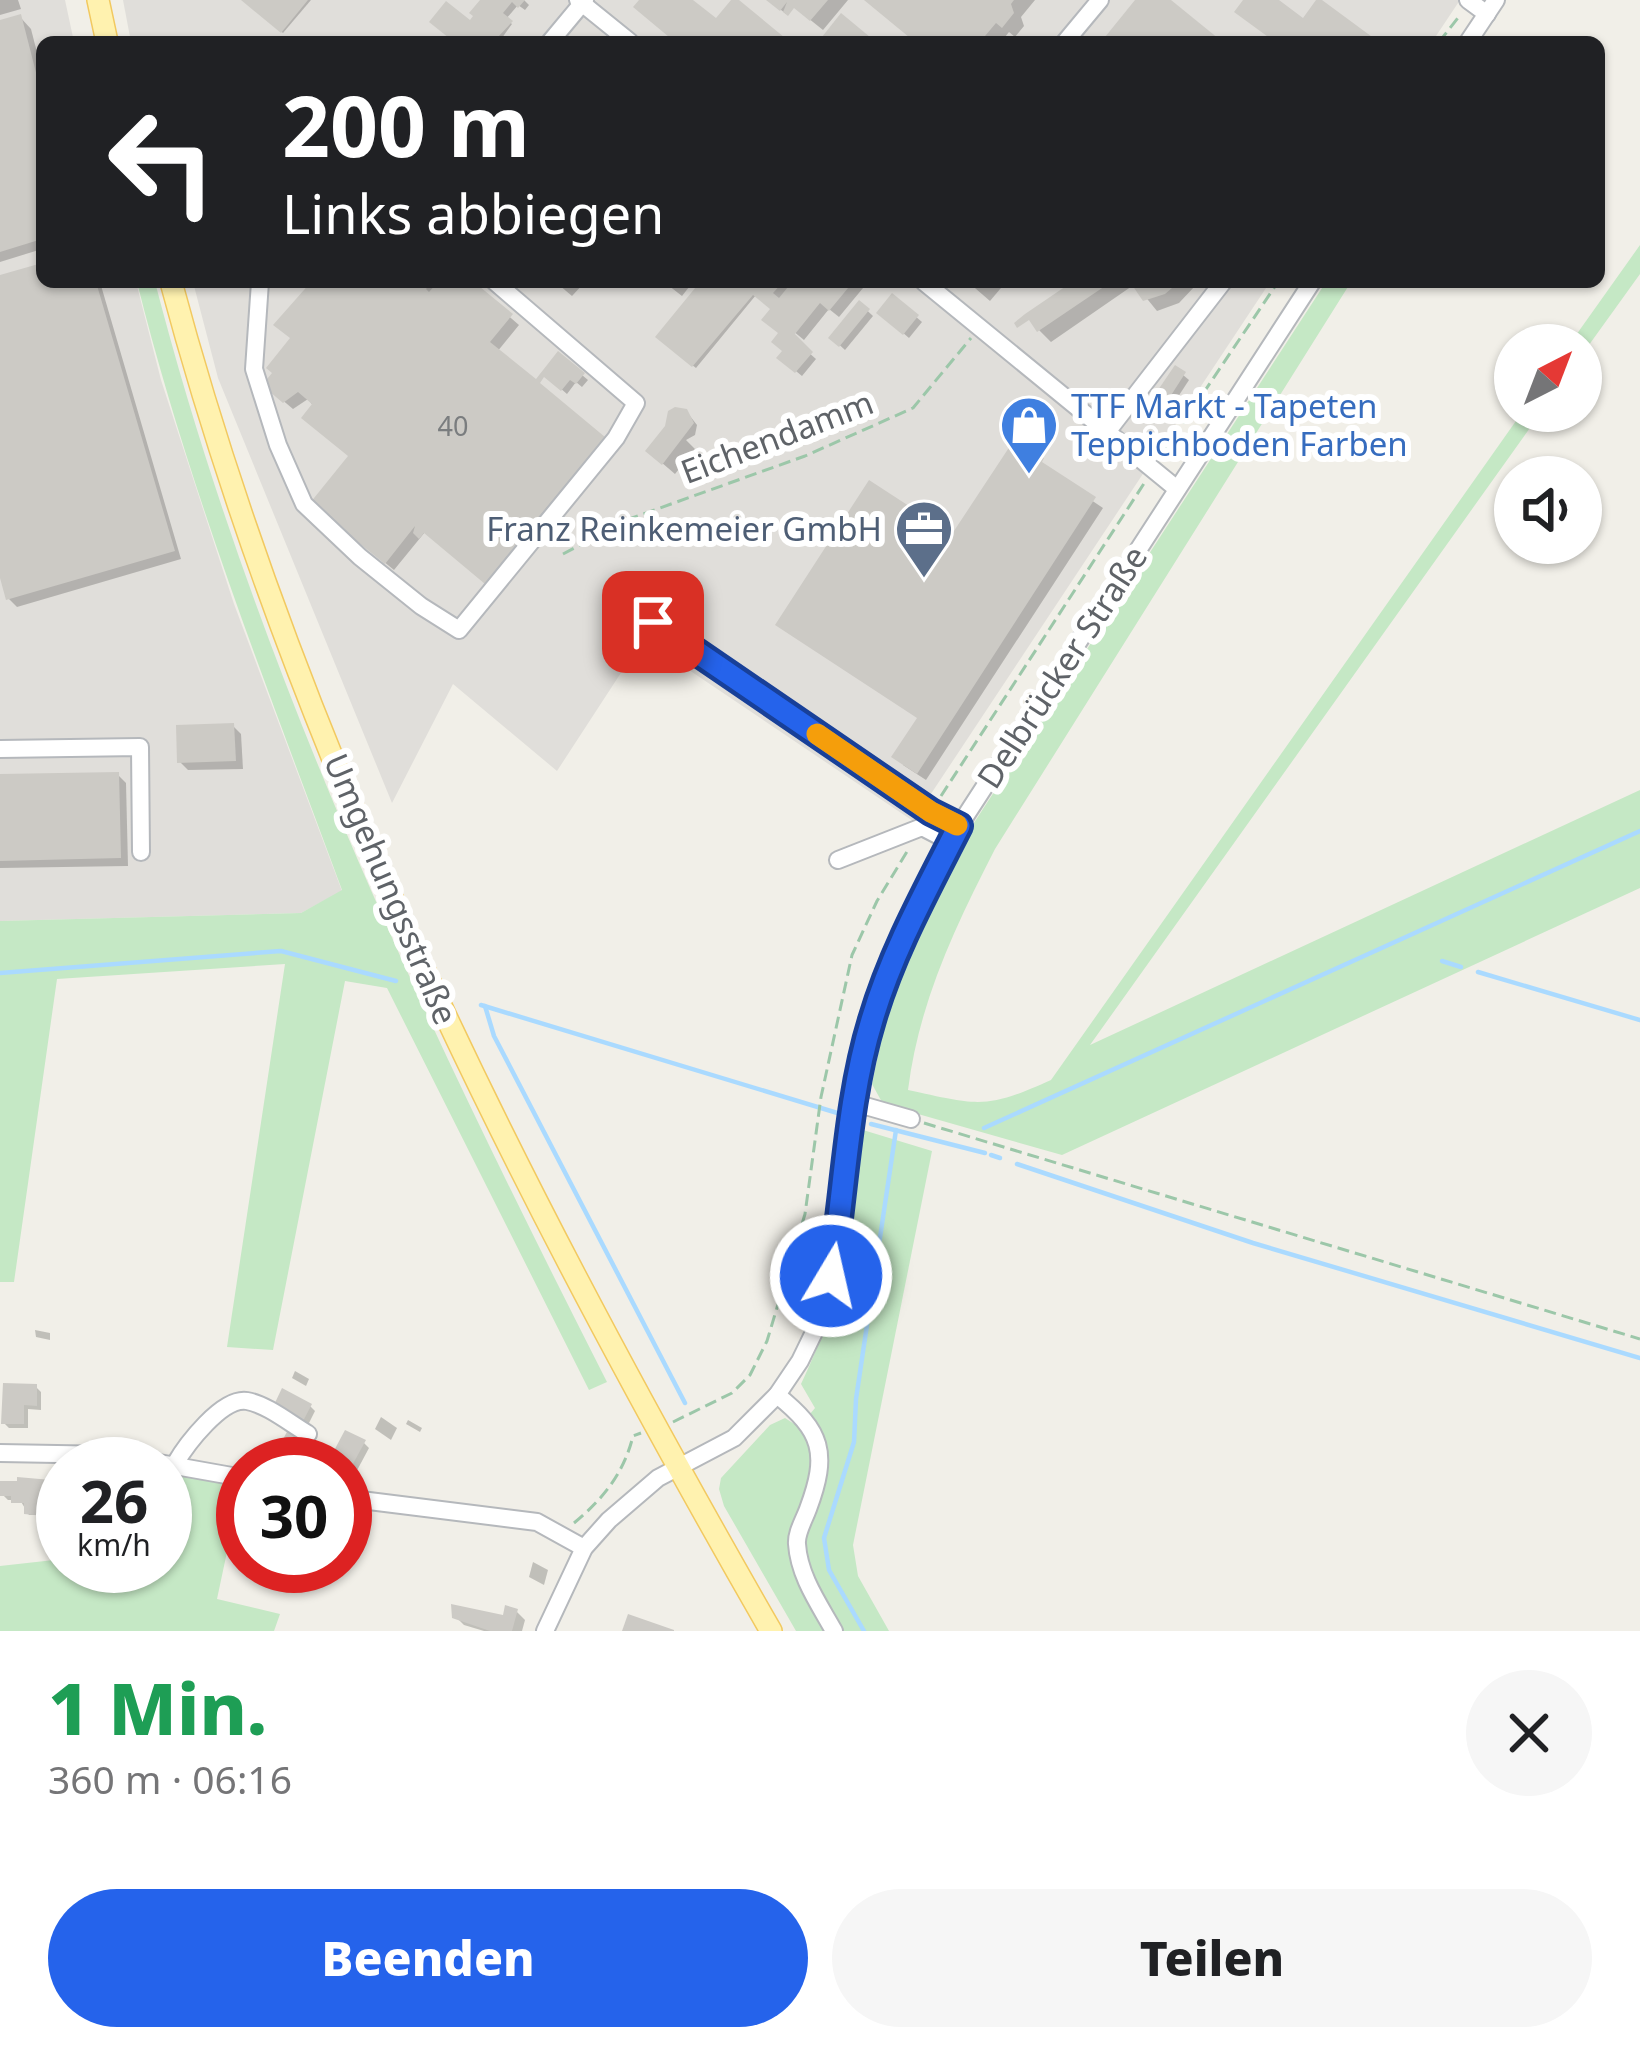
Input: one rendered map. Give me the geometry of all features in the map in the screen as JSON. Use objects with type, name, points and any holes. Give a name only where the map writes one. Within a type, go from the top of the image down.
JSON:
[{"type":"main road","points":[[98,0],[106,36]]},
{"type":"main road","name":"Umgehungsstraße","points":[[173,288],[194,368],[264,576],[352,806],[434,994],[677,1468]]},
{"type":"main road","points":[[677,1468],[771,1631]]},
{"type":"street","points":[[1070,36],[1100,0]]},
{"type":"street","points":[[555,36],[582,1],[623,36]]},
{"type":"street","points":[[1470,36],[1481,4]]},
{"type":"street","points":[[260,288],[254,369],[278,445],[304,504],[359,557],[459,630],[616,438],[636,403],[502,288]]},
{"type":"street","points":[[931,288],[1177,489]]},
{"type":"street","points":[[1107,432],[1218,288]]},
{"type":"street","name":"Delbrücker Straße","points":[[544,1631],[584,1548],[631,1497],[734,1438],[777,1395],[817,1326],[831,1276],[871,1022],[908,926],[955,834],[1308,288]]},
{"type":"street","points":[[653,622],[927,819],[955,834]]},
{"type":"street","points":[[0,748],[140,747],[141,852]]},
{"type":"street","points":[[838,860],[927,819]]},
{"type":"street","points":[[855,1103],[911,1119]]},
{"type":"street","points":[[777,1395],[804,1417],[821,1454],[811,1502],[796,1540],[805,1579],[834,1631]]},
{"type":"street","points":[[192,1440],[235,1402],[249,1401],[308,1434]]},
{"type":"street","points":[[0,1453],[36,1454]]},
{"type":"street","points":[[372,1504],[518,1518],[568,1536],[584,1548]]},
{"type":"path","points":[[1446,36],[1481,4]]},
{"type":"path","points":[[750,1375],[767,1341],[805,1214],[821,1097],[852,955],[878,901],[1274,288]]},
{"type":"path","name":"Eichendamm","points":[[563,554],[632,518],[806,456],[913,408],[980,328]]},
{"type":"path","points":[[911,1119],[1640,1340]]},
{"type":"path","points":[[790,1266],[831,1276]]},
{"type":"shaded area","points":[[0,0],[65,0],[73,36],[36,36],[36,288],[138,288],[161,380],[234,604],[342,891],[301,913],[0,921]]},
{"type":"shaded area","points":[[123,0],[1460,0],[1436,36],[130,36]]},
{"type":"shaded area","points":[[195,288],[1266,288],[913,821],[643,639],[557,771],[453,684],[392,803],[218,378]]},
{"type":"green space","points":[[1640,245],[1640,274],[1602,327],[1584,324]]},
{"type":"green space","points":[[139,288],[157,288],[242,567],[351,844],[475,1115],[607,1382],[589,1390],[387,988],[345,981],[273,1350],[227,1347],[285,964],[57,979],[14,1282],[0,1282],[0,921],[301,913],[342,890],[205,513]]},
{"type":"green space","points":[[1322,288],[1347,288],[995,849],[930,996],[908,1090],[981,1102],[1051,1080],[1508,432],[1527,432],[1510,456],[1494,456],[1494,478],[1090,1045],[1640,790],[1640,888],[1062,1155],[883,1104],[872,1084],[884,1025],[918,931],[968,832]]},
{"type":"green space","points":[[863,1130],[932,1151],[853,1545],[858,1576],[889,1631],[796,1631],[724,1506],[719,1489],[721,1478],[770,1425],[785,1418],[799,1427],[815,1408],[801,1384],[836,1290]]},
{"type":"green space","points":[[192,1477],[216,1481],[217,1599],[280,1614],[274,1631],[0,1631],[0,1566],[36,1562],[36,1593],[192,1593]]},
{"type":"building","points":[[241,0],[308,0],[281,33]]},
{"type":"building","points":[[480,0],[525,0],[518,8],[512,2],[503,13],[513,21],[499,36],[446,36],[429,22],[446,1],[470,20],[469,13]]},
{"type":"building","points":[[639,0],[693,0],[716,18],[731,0],[739,0],[783,36],[668,36],[633,7]]},
{"type":"building","points":[[766,0],[828,0],[810,21],[794,8],[788,16],[783,12],[787,2],[780,11]]},
{"type":"building","points":[[864,0],[1014,0],[1014,13],[1002,28],[996,23],[985,36],[908,36]]},
{"type":"building","points":[[1135,0],[1171,0],[1215,36],[1106,36]]},
{"type":"building","points":[[1243,0],[1279,0],[1303,18],[1316,0],[1322,0],[1371,36],[1267,36],[1234,12]]},
{"type":"building","points":[[841,13],[869,36],[823,36]]},
{"type":"building","points":[[21,14],[36,73],[36,241],[0,252],[0,20]]},
{"type":"building","points":[[36,265],[36,288],[98,288],[175,551],[6,600],[0,578],[0,275]]},
{"type":"building","points":[[306,288],[427,288],[429,292],[433,288],[481,288],[513,314],[490,342],[536,379],[558,351],[585,373],[561,391],[544,377],[540,383],[605,437],[518,542],[524,547],[513,560],[507,556],[485,584],[424,533],[419,539],[413,533],[415,526],[385,564],[310,503],[348,456],[301,418],[312,404],[298,392],[283,403],[262,385],[272,373],[266,368],[290,338],[273,325]]},
{"type":"building","points":[[695,288],[778,288],[773,293],[779,298],[787,288],[848,288],[829,311],[820,303],[795,334],[813,352],[795,373],[776,358],[782,351],[771,342],[778,333],[761,320],[770,309],[753,295],[692,367],[655,337]]},
{"type":"building","points":[[1063,288],[1102,288],[1037,332],[1029,320],[1017,328],[1014,323]]},
{"type":"building","points":[[1134,288],[1172,288],[1165,294],[1143,301]]},
{"type":"building","points":[[892,293],[919,315],[903,335],[876,313]]},
{"type":"building","points":[[859,300],[870,309],[839,347],[828,338]]},
{"type":"building","points":[[1175,365],[1186,372],[1168,400],[1156,393]]},
{"type":"building","points":[[675,407],[687,409],[694,423],[662,465],[645,451]]},
{"type":"building","name":"Franz Reinkemeier GmbH","points":[[1012,443],[1035,458],[1038,454],[1042,462],[1096,497],[917,774],[891,757],[917,718],[775,625],[869,480],[952,534]]},
{"type":"building","points":[[234,723],[236,761],[177,763],[176,725]]},
{"type":"building","points":[[119,772],[121,858],[0,861],[0,774]]},
{"type":"building","points":[[3,1383],[37,1384],[37,1406],[24,1405],[24,1424],[1,1424]]},
{"type":"building","points":[[282,1388],[312,1404],[302,1423],[273,1407]]},
{"type":"building","points":[[17,1477],[36,1479],[36,1515],[24,1514],[24,1503],[11,1503],[11,1496],[0,1496],[0,1481],[17,1481]]},
{"type":"building","points":[[451,1604],[503,1615],[505,1605],[518,1609],[512,1631],[490,1631],[452,1618]]},
{"type":"building","points":[[628,1614],[674,1630],[674,1631],[622,1631]]},
{"type":"waterway","points":[[984,1128],[1640,831]]},
{"type":"waterway","points":[[0,973],[281,951],[396,981]]},
{"type":"waterway","points":[[1442,961],[1461,967]]},
{"type":"waterway","points":[[1478,972],[1640,1020]]},
{"type":"waterway","points":[[481,1005],[844,1115]]},
{"type":"waterway","points":[[485,1006],[494,1036],[685,1403]]},
{"type":"waterway","points":[[871,1124],[985,1153]]},
{"type":"waterway","points":[[864,1631],[829,1570],[824,1538],[854,1442],[856,1399],[896,1130]]},
{"type":"waterway","points":[[991,1155],[1000,1158]]},
{"type":"waterway","points":[[1017,1164],[1253,1243],[1640,1358]]},
{"type":"slow traffic","points":[[817,734],[957,825]]},
{"type":"place","name":"TTF Markt - Tapeten Teppichboden Farben","points":[[1029,476]]},
{"type":"place","name":"Franz Reinkemeier GmbH","points":[[924,580]]},
{"type":"route","points":[[653,622],[931,812],[959,826],[908,926],[871,1022],[831,1276]]}]
